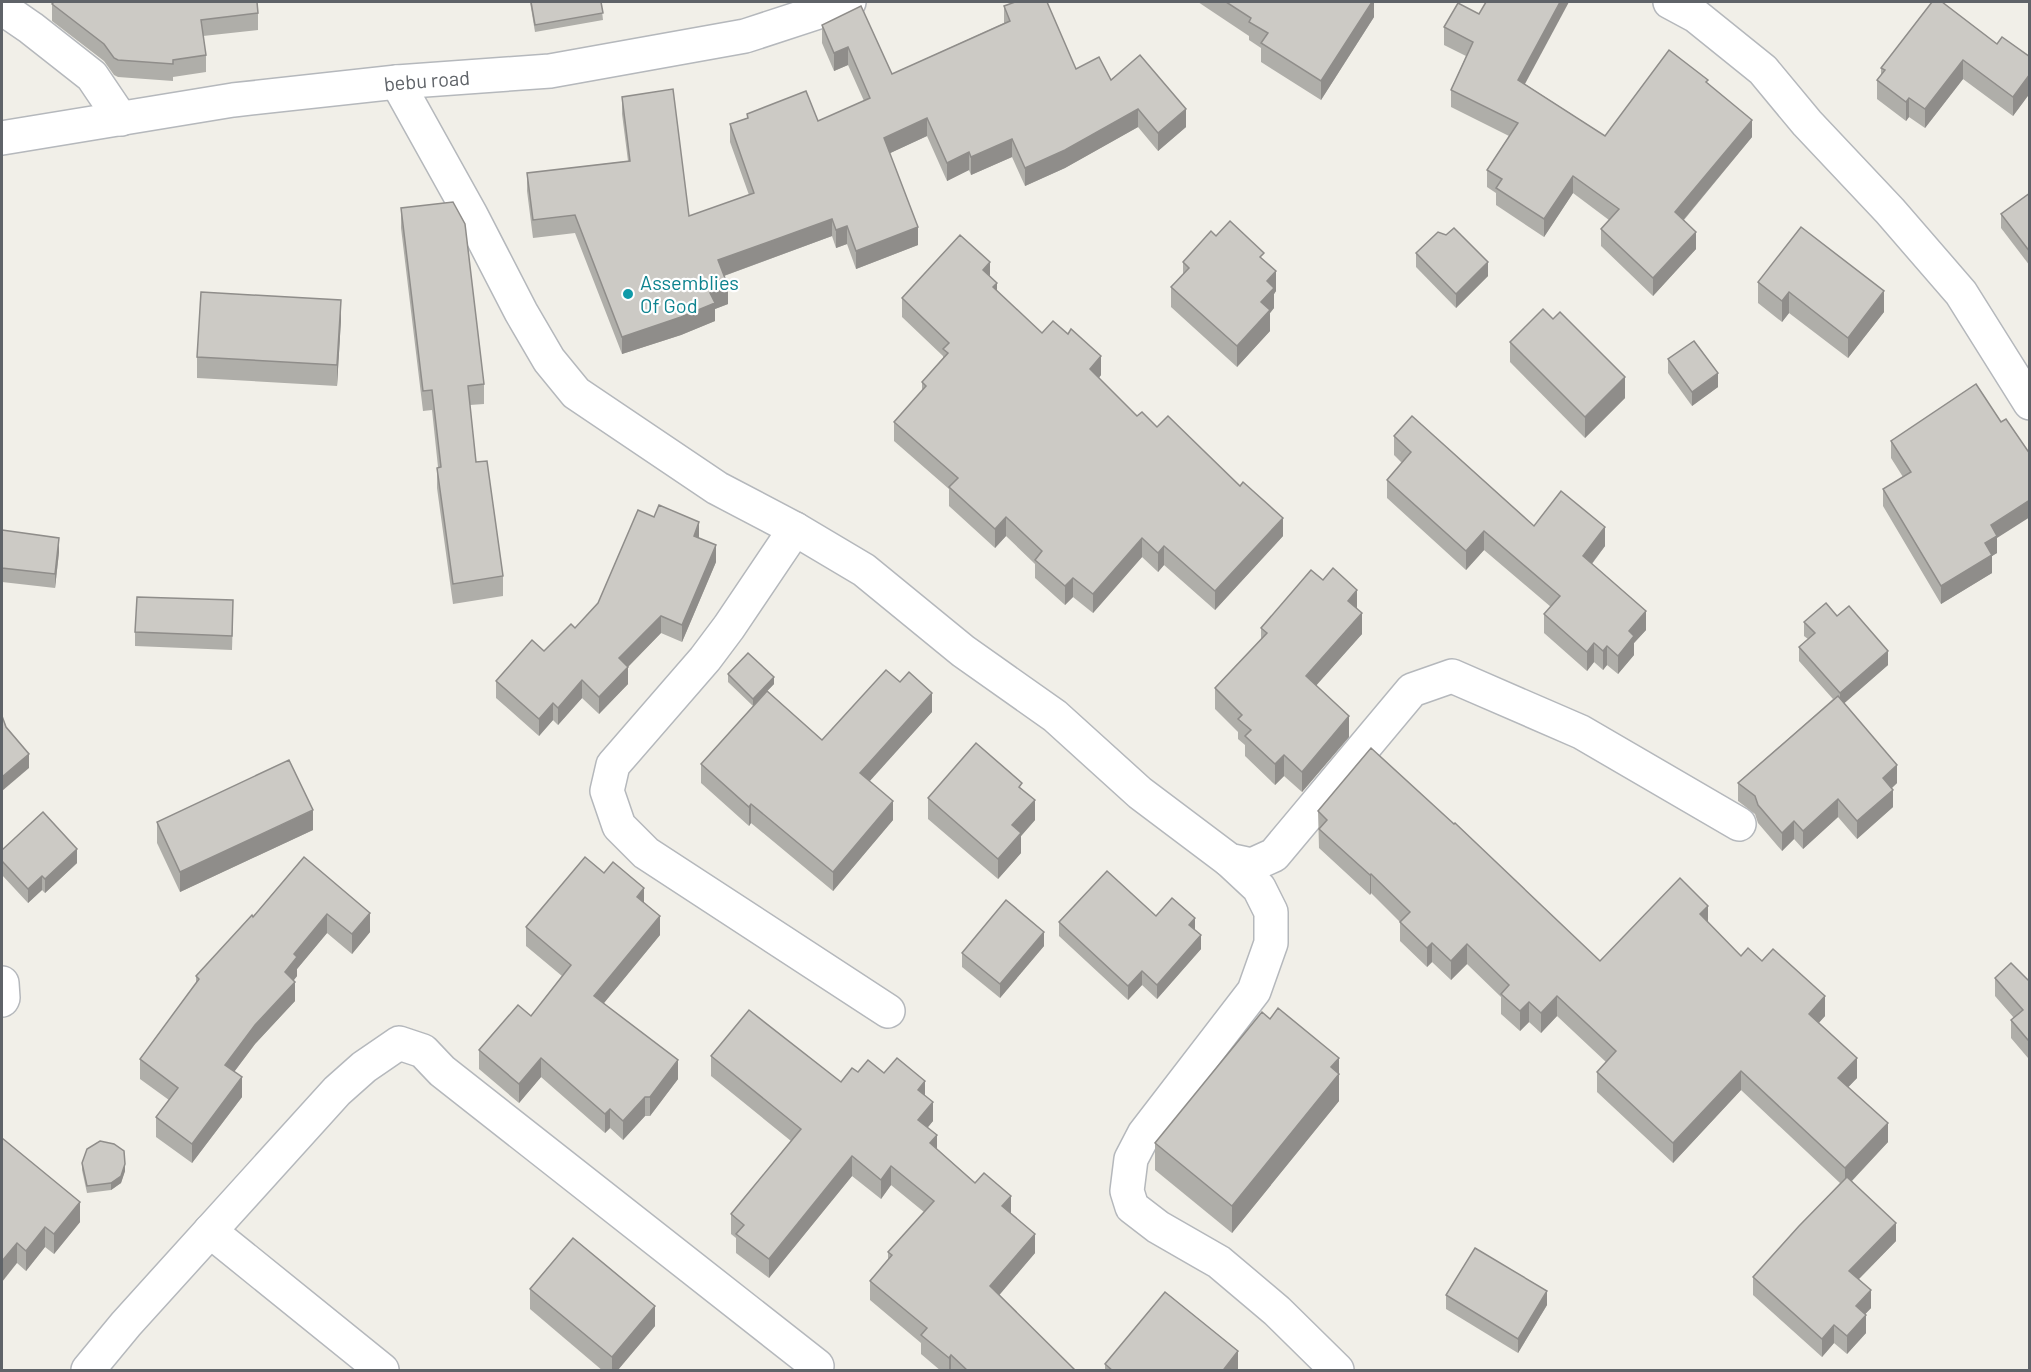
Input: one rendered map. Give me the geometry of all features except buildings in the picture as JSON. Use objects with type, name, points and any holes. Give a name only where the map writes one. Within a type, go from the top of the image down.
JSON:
[{"type":"street","name":"bebu road","points":[[2,138],[233,100],[397,82],[550,71],[745,36],[849,2]]},
{"type":"street","points":[[1670,2],[1696,16],[1763,70],[1807,123],[1890,211],[1961,293],[2030,403]]},
{"type":"street","points":[[2,8],[92,76],[122,119]]},
{"type":"street","points":[[397,82],[471,215],[521,312],[549,360],[576,393],[717,488],[795,529],[864,570],[963,651],[1055,716],[1140,793],[1228,860],[1259,888],[1271,912],[1271,942],[1254,991],[1144,1134],[1131,1159],[1127,1191],[1132,1208],[1158,1227],[1219,1262],[1277,1311],[1337,1371]]},
{"type":"street","points":[[795,529],[705,659],[613,765],[607,791],[619,826],[646,852],[888,1011]]},
{"type":"street","points":[[1228,860],[1252,865],[1274,855],[1412,690],[1452,676],[1581,732],[1739,824]]},
{"type":"street","points":[[2,983],[2,1000]]},
{"type":"street","points":[[88,1371],[126,1324],[337,1091],[364,1067],[399,1043],[423,1051],[442,1071],[816,1366]]},
{"type":"street","points":[[210,1231],[382,1371]]},
{"type":"place","name":"Assemblies Of God","points":[[628,294]]}]
